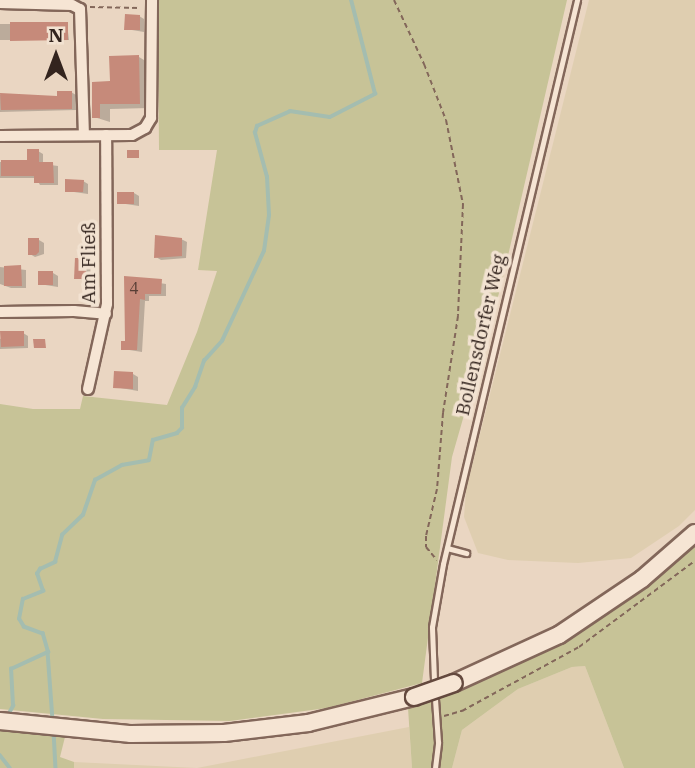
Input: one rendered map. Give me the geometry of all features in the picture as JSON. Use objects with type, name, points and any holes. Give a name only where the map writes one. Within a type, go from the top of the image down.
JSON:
[{"type":"main road","points":[[0,721],[83,730],[187,735],[263,730],[338,717],[414,697],[454,683],[559,635],[642,579],[695,533]]},
{"type":"street","points":[[0,3],[72,5],[80,9],[84,135]]},
{"type":"street","points":[[0,136],[132,135],[145,128],[151,118],[152,4]]},
{"type":"street","name":"Am Fließ","points":[[88,389],[106,314],[106,135]]},
{"type":"street","points":[[0,312],[74,311],[106,314]]},
{"type":"lane","name":"Bollensdorfer Weg","points":[[434,680],[432,627],[443,564],[577,0]]},
{"type":"lane","points":[[447,548],[466,553]]},
{"type":"lane","points":[[435,699],[438,754],[435,768]]},
{"type":"path","points":[[394,0],[446,120],[463,204],[460,294],[443,413],[437,489],[426,540],[430,554],[443,564]]},
{"type":"path","points":[[80,9],[152,4]]},
{"type":"path","points":[[436,716],[462,711],[579,647],[695,561]]},
{"type":"shaded area","points":[[158,0],[567,0],[501,286],[452,457],[422,683],[327,708],[230,721],[103,719],[0,709],[0,404],[33,409],[80,409],[83,396],[167,405],[197,332],[217,271],[198,270],[217,150],[159,150]]},
{"type":"shaded area","points":[[589,0],[695,0],[695,510],[679,526],[631,558],[578,563],[508,560],[478,553],[464,517],[466,490]]},
{"type":"shaded area","points":[[695,543],[695,768],[624,768],[585,666],[572,667],[518,689],[462,730],[452,768],[412,768],[408,708],[474,683],[564,638]]},
{"type":"shaded area","points":[[585,666],[624,768],[452,768],[462,730],[518,689],[572,667]]},
{"type":"shaded area","points":[[409,727],[412,768],[197,768]]},
{"type":"shaded area","points":[[0,730],[65,737],[60,757],[74,762],[74,768],[0,768]]},
{"type":"shaded area","points":[[74,762],[197,768],[74,768]]},
{"type":"building","points":[[125,14],[140,15],[140,30],[124,30]]},
{"type":"building","points":[[10,22],[68,22],[68,40],[10,41]]},
{"type":"building","points":[[139,55],[140,104],[100,104],[100,118],[92,118],[92,82],[110,81],[109,56]]},
{"type":"building","points":[[57,91],[72,91],[72,109],[1,110],[0,93],[57,96]]},
{"type":"building","points":[[27,149],[39,149],[39,162],[53,162],[54,183],[34,183],[34,176],[1,176],[1,160],[27,160]]},
{"type":"building","points":[[127,150],[139,150],[139,158],[127,158]]},
{"type":"building","points":[[65,179],[84,180],[83,192],[65,192]]},
{"type":"building","points":[[117,192],[134,192],[134,204],[117,204]]},
{"type":"building","points":[[155,235],[182,238],[182,256],[154,258]]},
{"type":"building","points":[[28,238],[39,238],[39,252],[36,255],[28,255]]},
{"type":"building","points":[[75,258],[86,258],[86,279],[74,279]]},
{"type":"building","points":[[21,265],[22,286],[4,286],[4,266]]},
{"type":"building","points":[[38,271],[53,271],[53,285],[38,285]]},
{"type":"building","points":[[124,276],[162,279],[161,294],[145,294],[145,300],[140,299],[137,350],[121,350],[121,341],[125,341]]},
{"type":"building","points":[[0,331],[24,331],[24,346],[1,347]]},
{"type":"building","points":[[33,339],[45,339],[46,348],[34,348]]},
{"type":"building","points":[[114,371],[133,372],[133,389],[113,388]]},
{"type":"waterway","points":[[7,717],[13,706],[11,669],[48,652],[43,634],[24,627],[19,619],[23,599],[43,591],[37,574],[40,569],[55,562],[62,535],[83,515],[95,480],[122,465],[149,460],[153,440],[177,433],[182,428],[182,408],[195,387],[204,361],[222,341],[264,251],[269,215],[267,177],[255,133],[257,126],[290,111],[330,117],[375,94],[351,0]]},
{"type":"waterway","points":[[48,652],[53,720]]},
{"type":"waterway","points":[[54,731],[56,768]]},
{"type":"waterway","points":[[0,755],[10,768]]}]
